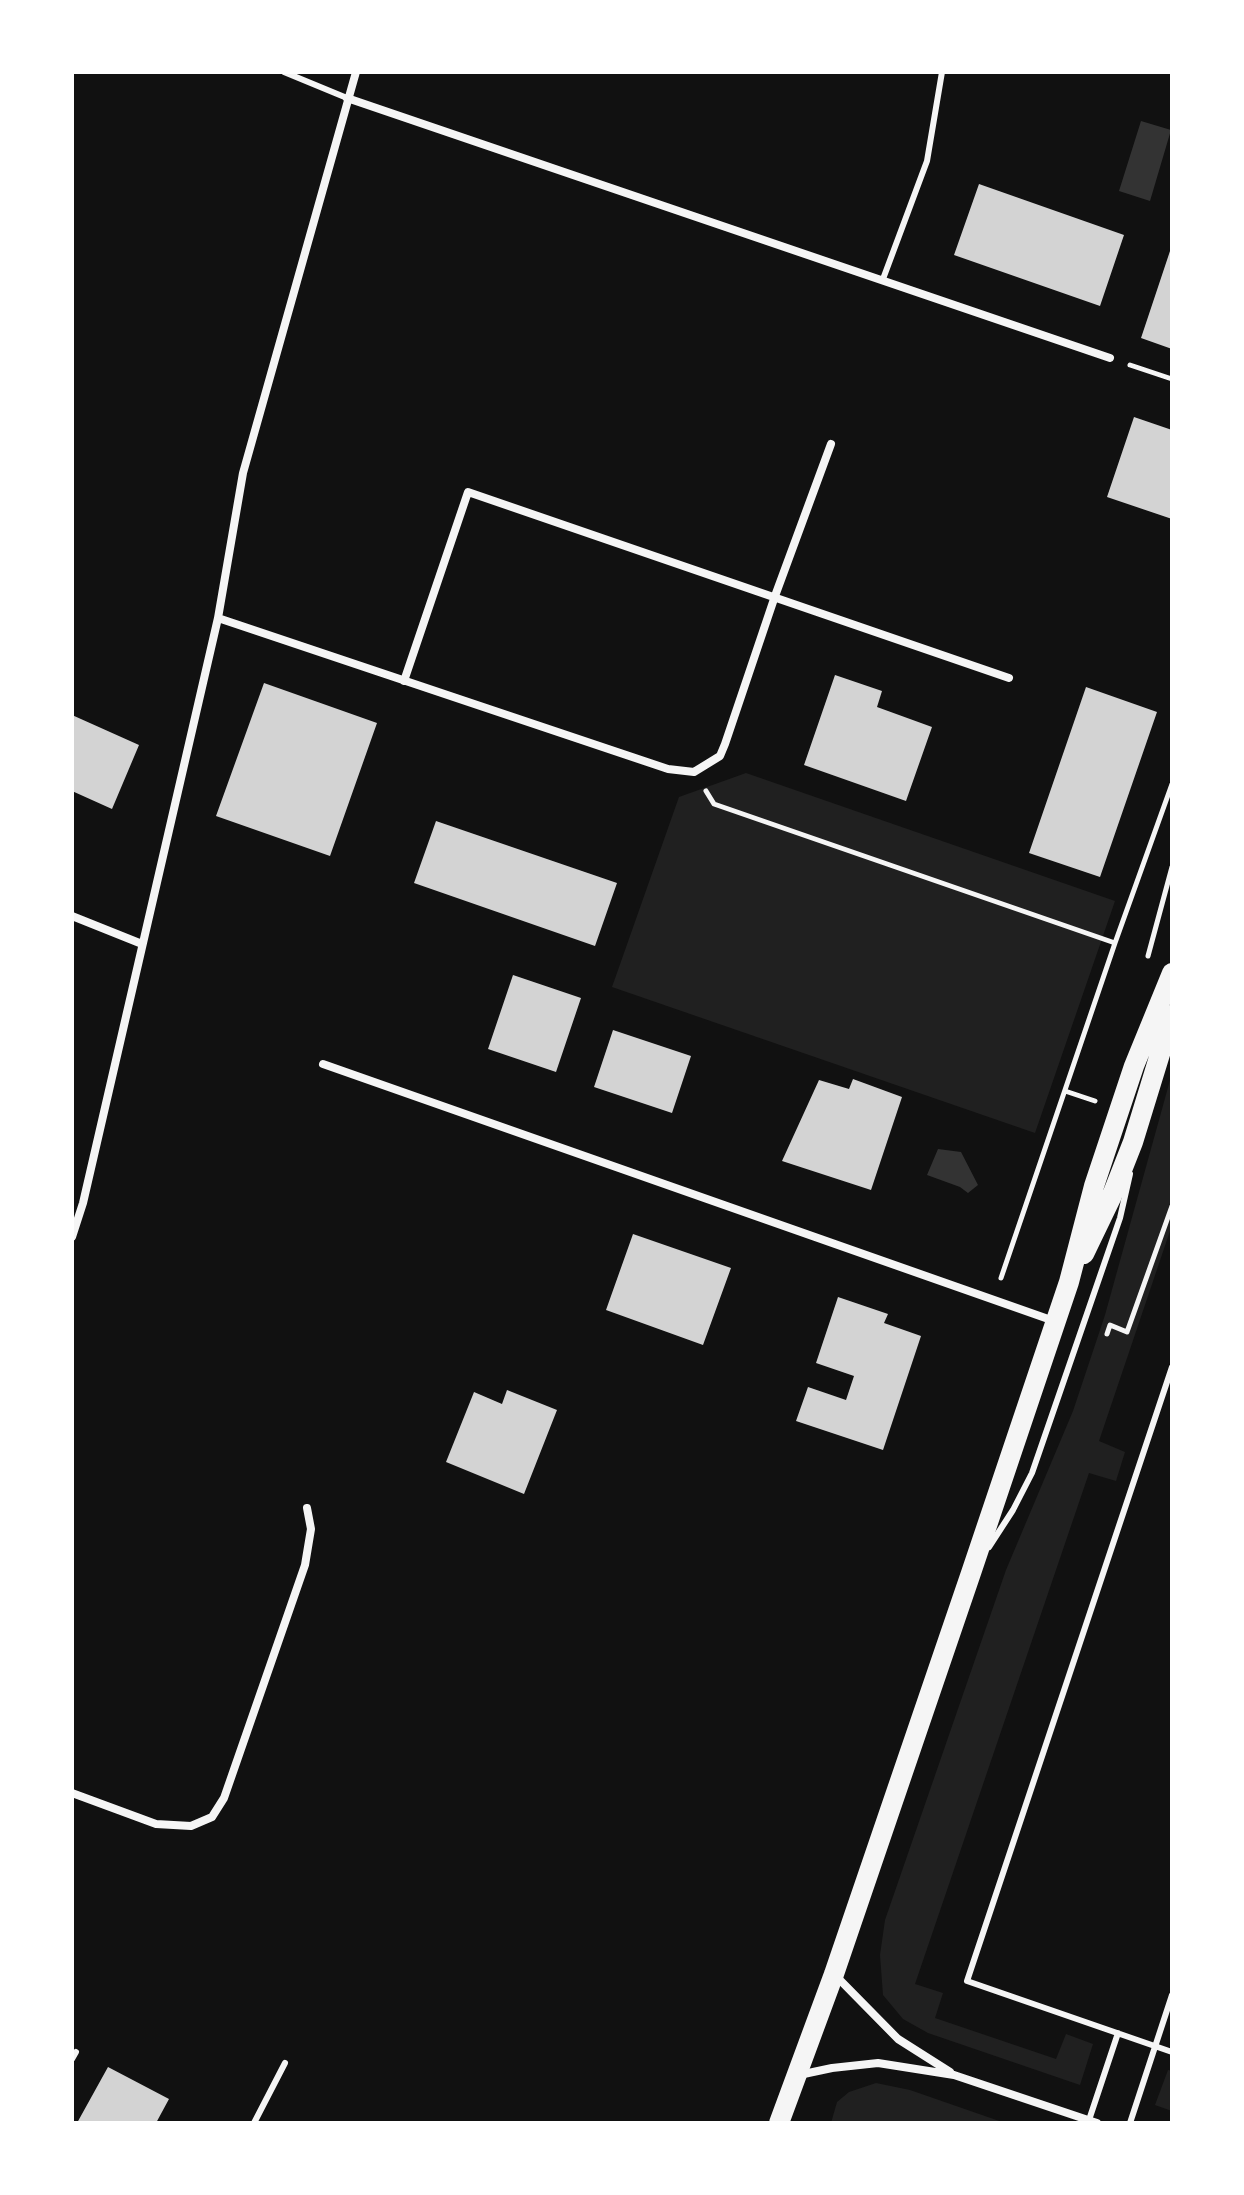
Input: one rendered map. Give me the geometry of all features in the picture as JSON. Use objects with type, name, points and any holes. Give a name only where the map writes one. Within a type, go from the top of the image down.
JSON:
[{"type":"main road","points":[[779,2123],[834,1974],[1069,1282],[1103,1158],[1150,1023],[1172,973]]},
{"type":"main road","points":[[1069,1282],[1101,1222],[1133,1142],[1172,1015]]},
{"type":"street","points":[[72,1237],[83,1203],[218,618],[243,473],[356,72]]},
{"type":"street","points":[[347,98],[1110,358]]},
{"type":"street","points":[[218,618],[668,769],[694,772],[720,756],[831,444]]},
{"type":"street","points":[[404,681],[468,492],[1009,678]]},
{"type":"street","points":[[72,916],[142,944]]},
{"type":"street","points":[[323,1064],[1055,1321]]},
{"type":"street","points":[[72,1793],[156,1824],[191,1826],[212,1817],[224,1798],[305,1565],[311,1529],[307,1508]]},
{"type":"street","points":[[834,1974],[898,2039],[954,2075]]},
{"type":"street","points":[[796,2076],[878,2063],[954,2075],[1093,2122]]},
{"type":"lane","points":[[284,72],[347,98]]},
{"type":"lane","points":[[883,279],[927,161],[942,72]]},
{"type":"lane","points":[[971,1573],[1013,1510],[1032,1473],[1120,1218],[1128,1188],[1133,1142]]},
{"type":"lane","points":[[1172,1367],[967,1981],[1172,2052]]},
{"type":"lane","points":[[1130,2123],[1172,1995]]},
{"type":"lane","points":[[1093,2122],[1118,2033]]},
{"type":"lane","points":[[254,2123],[285,2063]]},
{"type":"path","points":[[1110,358],[1172,379]]},
{"type":"path","points":[[694,772],[714,804],[1115,943]]},
{"type":"path","points":[[993,1300],[1172,784]]},
{"type":"path","points":[[1105,1340],[1110,1325],[1127,1332],[1172,1206]]},
{"type":"shaded area","points":[[1141,121],[1171,130],[1150,201],[1119,191]]},
{"type":"shaded area","points":[[746,773],[1115,901],[1035,1133],[612,987],[679,797]]},
{"type":"shaded area","points":[[1172,1073],[1172,1225],[1099,1441],[1125,1452],[1116,1481],[1089,1473],[915,1984],[943,1993],[935,2018],[1056,2059],[1066,2034],[1093,2044],[1080,2085],[928,2033],[903,2019],[883,1995],[880,1955],[885,1920],[1006,1570],[1073,1411],[1105,1315]]},
{"type":"shaded area","points":[[938,1149],[961,1152],[978,1185],[968,1193],[927,1175]]},
{"type":"shaded area","points":[[1168,2070],[1172,2071],[1172,2111],[1155,2105]]},
{"type":"shaded area","points":[[876,2083],[910,2090],[1005,2123],[831,2123],[837,2102],[849,2092]]},
{"type":"building","points":[[979,184],[1124,235],[1100,306],[954,255]]},
{"type":"building","points":[[1172,248],[1172,349],[1141,338]]},
{"type":"building","points":[[1134,417],[1172,430],[1172,519],[1107,497]]},
{"type":"building","points":[[835,675],[882,691],[877,707],[932,727],[906,801],[804,765]]},
{"type":"building","points":[[264,683],[377,723],[330,856],[216,816]]},
{"type":"building","points":[[1086,687],[1157,712],[1100,877],[1029,853]]},
{"type":"building","points":[[72,715],[139,745],[112,809],[72,791]]},
{"type":"building","points":[[436,821],[617,883],[595,946],[414,883]]},
{"type":"building","points":[[513,975],[581,998],[556,1072],[488,1049]]},
{"type":"building","points":[[613,1030],[691,1056],[672,1113],[594,1087]]},
{"type":"building","points":[[853,1079],[902,1097],[871,1190],[782,1161],[819,1080],[849,1089]]},
{"type":"building","points":[[633,1234],[731,1268],[703,1345],[606,1310]]},
{"type":"building","points":[[838,1297],[888,1314],[884,1323],[921,1336],[883,1450],[796,1421],[808,1387],[846,1400],[854,1376],[816,1363]]},
{"type":"building","points":[[507,1390],[557,1410],[524,1494],[446,1462],[474,1392],[502,1404]]},
{"type":"building","points":[[108,2067],[169,2099],[156,2123],[77,2123]]}]
